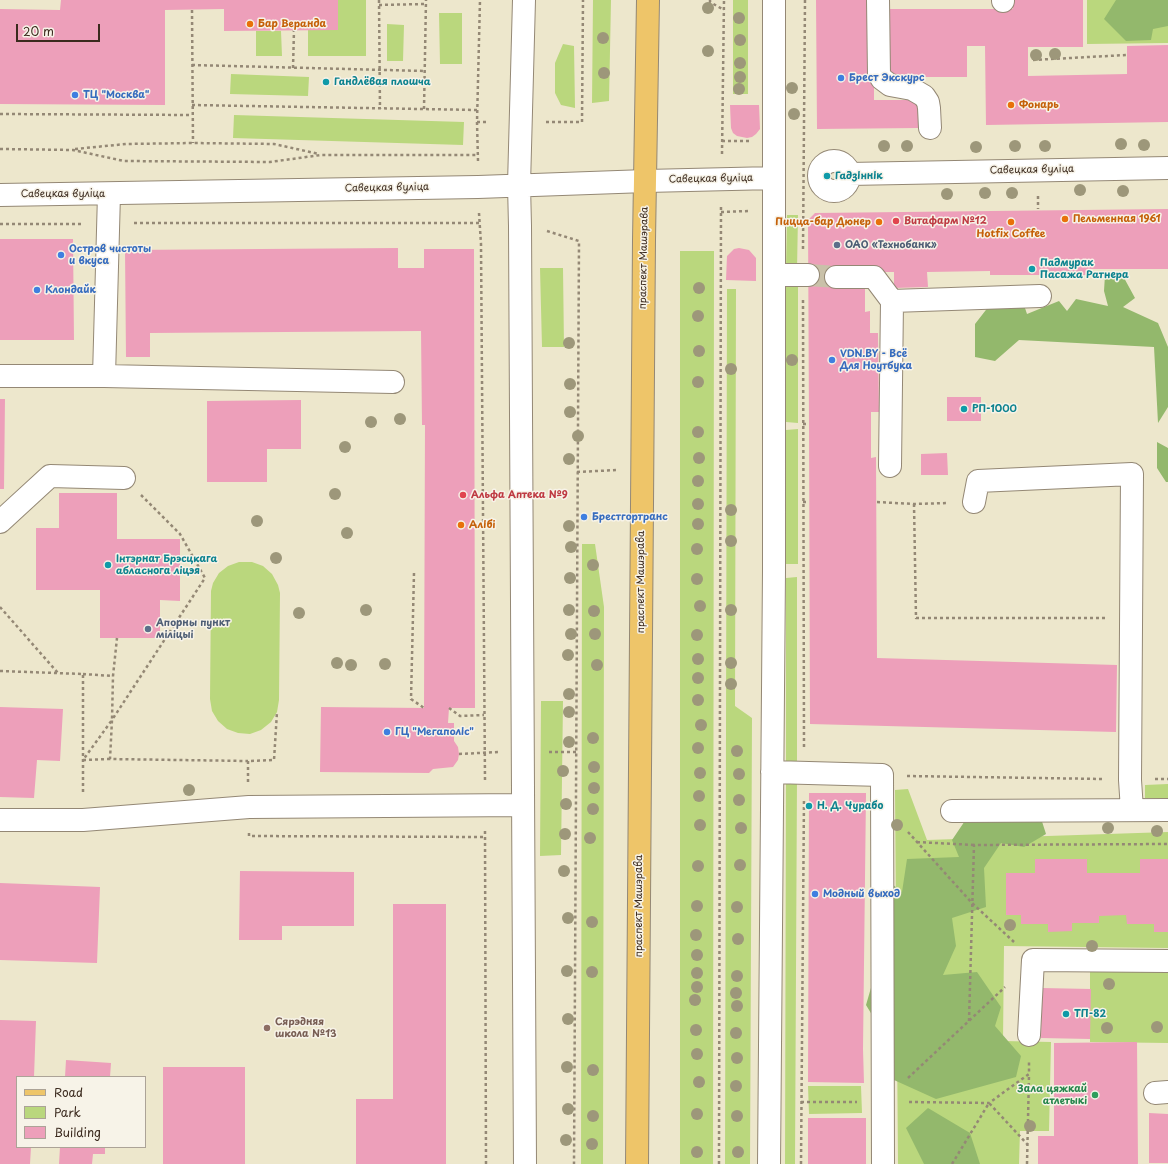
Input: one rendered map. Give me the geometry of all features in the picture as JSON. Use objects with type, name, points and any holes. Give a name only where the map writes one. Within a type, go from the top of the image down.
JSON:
[{"type":"main road","name":"праспект Машэрава","points":[[637,1164],[644,248],[648,0]]},
{"type":"street","points":[[524,0],[519,185],[525,1164]]},
{"type":"street","points":[[769,1164],[772,772],[774,0]]},
{"type":"street","points":[[878,0],[879,74],[882,79],[890,85],[912,89],[924,96],[929,108],[930,128]]},
{"type":"street","name":"Савецкая вуліца","points":[[810,176],[819,180],[825,188],[834,191],[839,190],[847,184],[849,174],[1168,168]]},
{"type":"street","name":"Савецкая вуліца","points":[[0,194],[109,194],[478,187],[774,178]]},
{"type":"street","points":[[104,376],[109,194]]},
{"type":"street","points":[[774,276],[806,275]]},
{"type":"street","points":[[836,277],[874,277],[892,301],[890,466]]},
{"type":"street","points":[[892,301],[1040,296]]},
{"type":"street","points":[[0,376],[104,376],[392,382]]},
{"type":"street","points":[[974,502],[978,481],[1132,474],[1130,780],[1132,810]]},
{"type":"street","points":[[0,522],[50,476],[124,478]]},
{"type":"street","points":[[772,772],[882,775],[883,1164]]},
{"type":"street","points":[[0,820],[83,820],[249,807],[523,805]]},
{"type":"street","points":[[952,811],[1168,810]]},
{"type":"street","points":[[1029,1035],[1033,960],[1168,961]]},
{"type":"path","points":[[379,0],[380,109]]},
{"type":"path","points":[[424,110],[426,0]]},
{"type":"path","points":[[73,150],[124,162],[270,162],[321,155],[478,155],[477,122],[480,0]]},
{"type":"path","points":[[543,122],[582,122],[583,0]]},
{"type":"path","points":[[710,0],[710,2],[724,10]]},
{"type":"path","points":[[722,158],[724,0]]},
{"type":"path","points":[[801,1164],[804,773],[803,424],[806,275],[810,176],[805,0]]},
{"type":"path","points":[[379,5],[426,4]]},
{"type":"path","points":[[192,10],[193,143]]},
{"type":"path","points":[[293,68],[294,30]]},
{"type":"path","points":[[1033,60],[1126,55]]},
{"type":"path","points":[[192,65],[425,71]]},
{"type":"path","points":[[192,105],[478,110]]},
{"type":"path","points":[[0,114],[192,115]]},
{"type":"path","points":[[477,122],[488,122]]},
{"type":"path","points":[[722,141],[750,141]]},
{"type":"path","points":[[0,149],[73,150],[126,144],[274,144],[321,155]]},
{"type":"path","points":[[719,1164],[721,199]]},
{"type":"path","points":[[720,212],[756,211]]},
{"type":"path","points":[[0,224],[479,223],[481,260],[485,752],[486,1164]]},
{"type":"path","points":[[547,231],[579,241],[574,1164]]},
{"type":"path","points":[[803,424],[809,424]]},
{"type":"path","points":[[577,472],[642,469]]},
{"type":"path","points":[[83,760],[112,720],[205,578],[180,534],[124,478]]},
{"type":"path","points":[[803,502],[809,502]]},
{"type":"path","points":[[876,502],[914,504],[974,502]]},
{"type":"path","points":[[914,504],[916,618],[1131,618]]},
{"type":"path","points":[[414,574],[411,700],[424,708]]},
{"type":"path","points":[[0,607],[58,674]]},
{"type":"path","points":[[110,759],[113,676],[117,638]]},
{"type":"path","points":[[0,671],[113,676]]},
{"type":"path","points":[[83,674],[83,820]]},
{"type":"path","points":[[448,708],[460,716],[484,716]]},
{"type":"path","points":[[459,754],[485,752]]},
{"type":"path","points":[[83,760],[248,761]]},
{"type":"path","points":[[882,775],[1130,780],[1168,779]]},
{"type":"path","points":[[883,803],[972,903],[1033,960],[883,1102]]},
{"type":"path","points":[[917,842],[974,845],[1168,844]]},
{"type":"path","points":[[969,1021],[974,845]]},
{"type":"path","points":[[1027,1164],[1029,1035]]},
{"type":"path","points":[[952,1164],[989,1103],[1029,1074]]},
{"type":"path","points":[[801,1102],[989,1103],[1028,1145]]},
{"type":"green space","points":[[338,0],[366,0],[366,56],[308,56],[308,30],[338,30]]},
{"type":"green space","points":[[593,0],[611,0],[609,101],[592,103]]},
{"type":"green space","points":[[733,0],[748,0],[748,94],[733,94]]},
{"type":"green space","points":[[1087,0],[1168,0],[1168,43],[1087,44]]},
{"type":"green space","points":[[1116,0],[1168,0],[1168,26],[1153,29],[1151,40],[1126,41],[1104,19]]},
{"type":"green space","points":[[439,13],[462,13],[462,64],[440,64]]},
{"type":"green space","points":[[387,24],[404,25],[403,61],[387,61]]},
{"type":"green space","points":[[256,31],[281,31],[282,56],[256,56]]},
{"type":"green space","points":[[563,44],[574,46],[575,108],[561,105],[555,93],[555,63]]},
{"type":"green space","points":[[231,74],[309,77],[308,96],[230,94]]},
{"type":"green space","points":[[234,115],[464,122],[463,145],[233,138]]},
{"type":"green space","points":[[787,215],[798,215],[797,270],[786,270]]},
{"type":"green space","points":[[680,251],[714,251],[713,1164],[680,1164]]},
{"type":"green space","points":[[540,268],[563,268],[564,347],[542,347]]},
{"type":"green space","points":[[1105,275],[1123,276],[1135,298],[1123,307],[1158,323],[1168,347],[1168,407],[1158,423],[1154,347],[1019,340],[995,361],[975,357],[975,324],[996,297],[1020,293],[1027,314],[1059,301],[1067,311],[1076,299],[1108,306],[1104,291]]},
{"type":"green space","points":[[786,278],[798,278],[798,423],[786,422]]},
{"type":"green space","points":[[727,289],[736,289],[735,706],[752,718],[750,1164],[725,1164]]},
{"type":"green space","points":[[798,429],[798,564],[786,564],[786,430]]},
{"type":"green space","points":[[1157,442],[1168,448],[1168,482],[1166,482],[1157,468]]},
{"type":"green space","points":[[582,544],[595,544],[604,607],[603,1164],[581,1164]]},
{"type":"green space","points":[[239,562],[252,562],[263,566],[272,574],[278,585],[280,593],[279,700],[277,712],[271,722],[261,730],[250,734],[238,733],[227,729],[218,721],[212,711],[210,699],[211,591],[213,583],[219,573],[228,566]]},
{"type":"green space","points":[[797,577],[797,766],[786,766],[786,578]]},
{"type":"green space","points":[[541,701],[563,701],[561,855],[540,856]]},
{"type":"green space","points":[[786,778],[797,778],[795,1164],[785,1164]]},
{"type":"green space","points":[[1168,784],[1168,798],[1145,798],[1145,785]]},
{"type":"green space","points":[[908,789],[927,840],[1168,832],[1168,948],[1004,946],[1003,1041],[1051,1042],[1049,1131],[1020,1131],[1019,1164],[898,1164],[895,790]]},
{"type":"green space","points":[[977,803],[1038,809],[1046,834],[1024,847],[1001,843],[984,868],[986,907],[952,918],[956,946],[943,975],[977,972],[1001,1007],[995,1026],[1021,1056],[1016,1077],[936,1099],[894,1080],[880,1028],[866,1005],[891,919],[887,880],[902,892],[907,859],[959,857],[952,840]]},
{"type":"green space","points":[[1090,967],[1168,968],[1168,1043],[1090,1042]]},
{"type":"green space","points":[[808,1086],[861,1086],[862,1113],[809,1114]]},
{"type":"green space","points":[[928,1108],[970,1133],[980,1164],[924,1164],[906,1128]]},
{"type":"building","points":[[61,0],[338,0],[338,30],[224,31],[224,9],[165,10],[165,105],[0,104],[0,9],[60,10]]},
{"type":"building","points":[[816,0],[874,0],[874,100],[918,100],[918,128],[817,129]]},
{"type":"building","points":[[1013,0],[1083,0],[1083,47],[1028,47],[1028,76],[1127,74],[1127,46],[1168,45],[1168,122],[986,125],[985,46],[967,46],[967,77],[890,77],[890,9],[1013,9]]},
{"type":"building","points":[[730,105],[759,105],[760,129],[756,134],[747,138],[737,136],[733,133],[731,128]]},
{"type":"building","points":[[1168,209],[1168,269],[1090,269],[1090,275],[990,275],[990,271],[927,272],[928,287],[894,288],[894,272],[884,272],[865,287],[865,312],[870,311],[870,333],[878,333],[879,412],[871,412],[871,458],[876,457],[877,658],[1117,665],[1116,732],[810,724],[808,220],[815,213]]},
{"type":"building","name":"Клондайк","points":[[0,239],[73,239],[74,340],[0,340]]},
{"type":"building","points":[[398,248],[398,268],[424,268],[424,249],[474,249],[475,708],[449,708],[448,723],[454,723],[454,741],[458,747],[459,754],[458,760],[453,767],[433,769],[429,773],[320,772],[321,707],[424,708],[425,425],[422,425],[421,331],[150,333],[150,357],[126,357],[125,250]]},
{"type":"building","points":[[739,248],[749,250],[756,258],[756,281],[726,280],[727,256],[734,249]]},
{"type":"building","name":"РП-1000","points":[[947,397],[981,397],[981,421],[947,421]]},
{"type":"building","points":[[0,399],[5,399],[4,489],[0,489]]},
{"type":"building","points":[[301,400],[301,449],[267,449],[267,482],[207,482],[207,401]]},
{"type":"building","points":[[947,453],[948,475],[921,475],[921,454]]},
{"type":"building","name":"Інтэрнат Брэсцкага абласнога ліцэя","points":[[59,493],[117,493],[117,539],[180,539],[180,601],[160,600],[160,638],[100,638],[100,590],[36,590],[36,528],[59,528]]},
{"type":"building","points":[[0,707],[63,709],[60,761],[37,760],[34,798],[0,797]]},
{"type":"building","points":[[809,793],[866,793],[863,1049],[864,1083],[808,1082]]},
{"type":"building","points":[[1035,859],[1087,859],[1087,873],[1140,873],[1140,859],[1168,859],[1168,932],[1154,932],[1154,924],[1127,924],[1126,915],[1099,916],[1099,923],[1072,923],[1072,931],[1048,932],[1048,924],[1021,924],[1021,915],[1006,915],[1006,873],[1035,873]]},
{"type":"building","points":[[240,871],[354,872],[354,926],[282,926],[282,940],[239,940]]},
{"type":"building","points":[[0,883],[100,887],[97,963],[0,960]]},
{"type":"building","points":[[393,904],[446,904],[446,1164],[356,1164],[356,1099],[393,1099]]},
{"type":"building","name":"ТП-82","points":[[1042,988],[1091,989],[1090,1039],[1041,1038]]},
{"type":"building","points":[[0,1020],[36,1021],[34,1076],[16,1076],[16,1148],[31,1148],[30,1164],[0,1164]]},
{"type":"building","name":"Зала цяжкай атлетыкі","points":[[1137,1042],[1138,1164],[1038,1164],[1038,1136],[1054,1136],[1054,1043]]},
{"type":"building","points":[[66,1060],[111,1063],[110,1076],[65,1076]]},
{"type":"building","points":[[163,1067],[245,1067],[245,1164],[163,1164]]},
{"type":"building","points":[[1149,1113],[1168,1114],[1168,1163],[1149,1163]]},
{"type":"building","points":[[808,1118],[866,1118],[866,1164],[808,1164]]},
{"type":"building","points":[[60,1148],[105,1148],[105,1154],[93,1154],[92,1164],[59,1164]]},
{"type":"tunnel","points":[[808,275],[836,277]]},
{"type":"place","name":"Бар Веранда","points":[[250,24]]},
{"type":"place","name":"Брест Экскурс","points":[[841,78]]},
{"type":"place","name":"Гандлёвая плошча","points":[[326,82]]},
{"type":"place","name":"ТЦ \"Москва\"","points":[[75,95]]},
{"type":"place","name":"Фонарь","points":[[1011,105]]},
{"type":"place","name":"Гадзіннік","points":[[827,176]]},
{"type":"place","name":"Пельменная 1961","points":[[1065,219]]},
{"type":"place","name":"Витафарм №12","points":[[896,221]]},
{"type":"place","name":"Пицца-бар Дюнер","points":[[879,222]]},
{"type":"place","name":"Hotfix Coffee","points":[[1011,222]]},
{"type":"place","name":"ОАО «Технобанк»","points":[[837,245]]},
{"type":"place","name":"Остров чистоты и вкуса","points":[[61,255]]},
{"type":"place","name":"Падмурак Пасажа Ратнера","points":[[1032,269]]},
{"type":"place","name":"Клондайк","points":[[37,290]]},
{"type":"place","name":"VDN.BY - Всё Для Ноутбука","points":[[832,360]]},
{"type":"place","name":"РП-1000","points":[[964,409]]},
{"type":"place","name":"Альфа Аптека №9","points":[[463,495]]},
{"type":"place","name":"Брестгортранс","points":[[584,517]]},
{"type":"place","name":"Алібі","points":[[461,525]]},
{"type":"place","name":"Інтэрнат Брэсцкага абласнога ліцэя","points":[[108,565]]},
{"type":"place","name":"Апорны пункт міліцыі","points":[[148,629]]},
{"type":"place","name":"ГЦ \"Мегаполіс\"","points":[[387,732]]},
{"type":"place","name":"Н. Д. Чурабо","points":[[809,806]]},
{"type":"place","name":"Модный выход","points":[[815,894]]},
{"type":"place","name":"ТП-82","points":[[1066,1014]]},
{"type":"place","name":"Сярэдняя школа №13","points":[[267,1028]]},
{"type":"place","name":"Зала цяжкай атлетыкі","points":[[1095,1095]]}]
